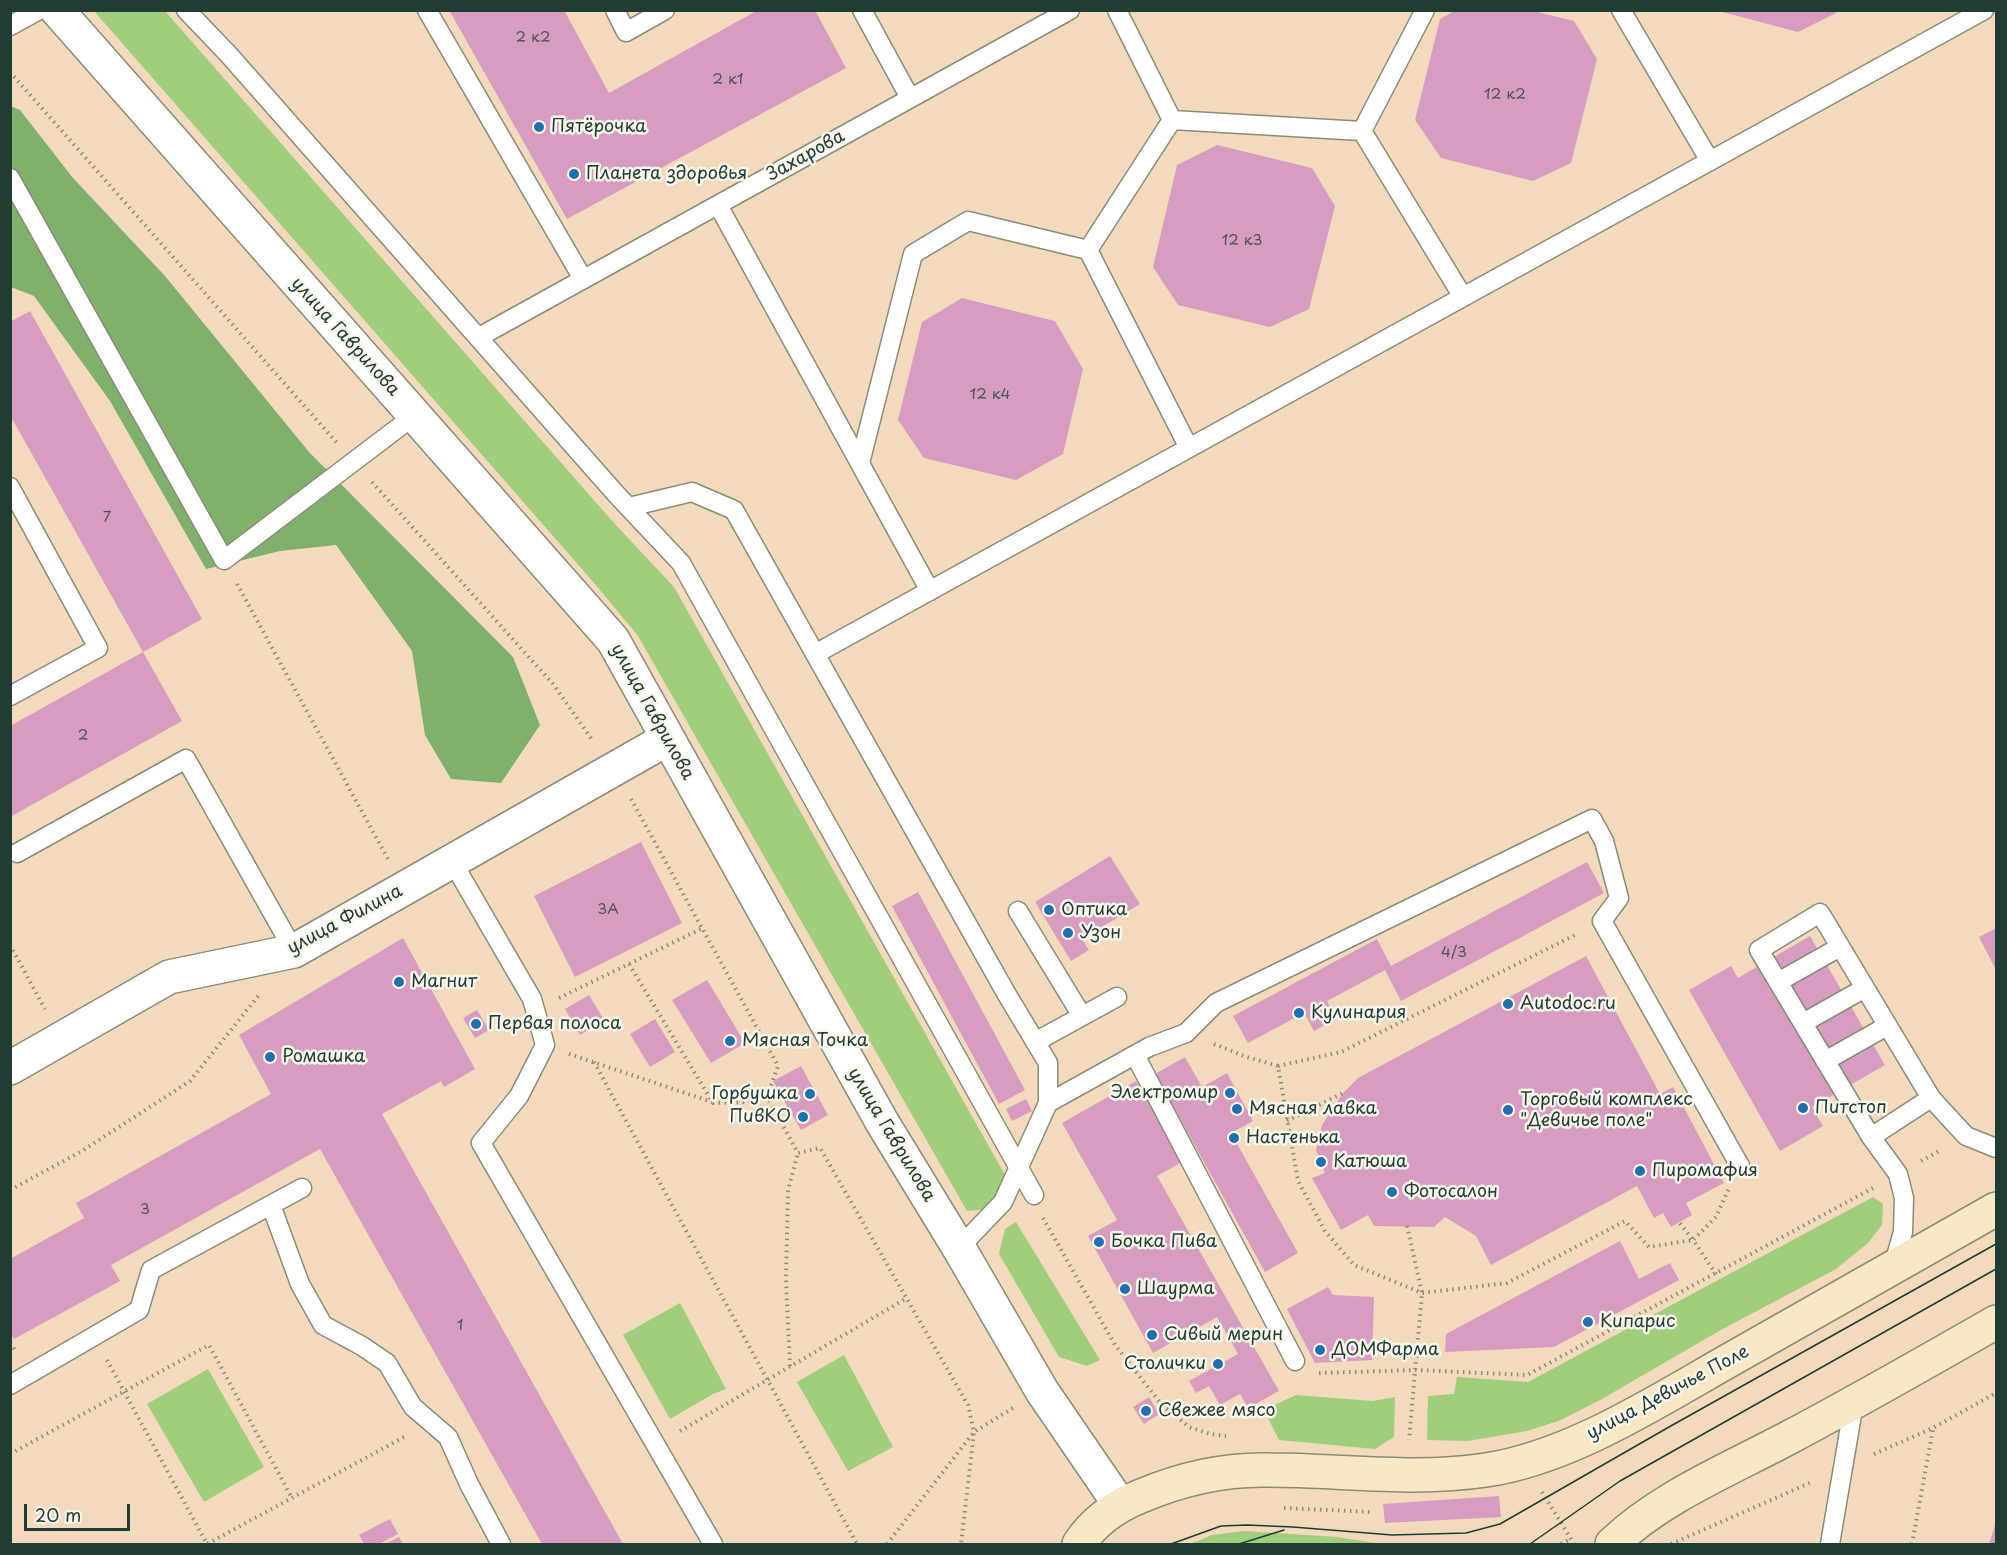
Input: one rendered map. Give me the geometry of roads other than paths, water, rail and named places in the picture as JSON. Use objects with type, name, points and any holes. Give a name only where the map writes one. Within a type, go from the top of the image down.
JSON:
[{"type":"main road","name":"улица Девичье Поле","points":[[1079,1545],[1087,1531],[1120,1505],[1164,1486],[1213,1474],[1268,1469],[1354,1474],[1437,1474],[1485,1471],[1526,1462],[1605,1429],[1996,1209]]},
{"type":"main road","points":[[1612,1545],[1632,1525],[1690,1489],[1854,1403],[1996,1322]]},
{"type":"street","name":"улица Гаврилова","points":[[61,14],[613,640],[882,1122],[1042,1391],[1120,1505]]},
{"type":"street","name":"улица Филина","points":[[10,1068],[169,976],[294,951],[667,739]]},
{"type":"lane","points":[[186,10],[229,55],[681,563],[1034,1195]]},
{"type":"lane","points":[[426,10],[583,279]]},
{"type":"lane","points":[[615,10],[626,32],[665,10]]},
{"type":"lane","points":[[862,10],[910,98]]},
{"type":"lane","name":"Захарова","points":[[479,337],[1070,10]]},
{"type":"lane","points":[[1117,10],[1172,120]]},
{"type":"lane","points":[[1362,131],[1425,10]]},
{"type":"lane","points":[[1621,10],[1710,161]]},
{"type":"lane","points":[[815,654],[1984,10]]},
{"type":"lane","points":[[10,26],[61,14]]},
{"type":"lane","points":[[1172,120],[1362,131]]},
{"type":"lane","points":[[1088,250],[1172,120]]},
{"type":"lane","points":[[1362,131],[1463,297]]},
{"type":"lane","points":[[10,178],[224,560],[415,415]]},
{"type":"lane","points":[[718,205],[930,591]]},
{"type":"lane","points":[[860,463],[913,254],[968,221],[1088,250],[1189,448]]},
{"type":"lane","points":[[10,487],[99,648],[10,696]]},
{"type":"lane","points":[[629,507],[692,492],[734,510],[1048,1064],[1048,1103],[1003,1202],[959,1248]]},
{"type":"lane","points":[[17,853],[186,759],[294,951]]},
{"type":"lane","points":[[1048,1103],[1135,1055],[1186,1033],[1216,1003],[1592,819],[1604,841],[1619,898],[1602,921],[1740,1166]]},
{"type":"lane","points":[[452,861],[532,999],[545,1045],[519,1096],[481,1143],[713,1545]]},
{"type":"lane","points":[[1018,911],[1082,1016]]},
{"type":"lane","points":[[1893,1267],[1903,1232],[1904,1198],[1898,1174],[1871,1137],[1759,950],[1820,913],[1931,1098],[1966,1136],[1996,1148]]},
{"type":"lane","points":[[1778,982],[1840,947]]},
{"type":"lane","points":[[1803,1023],[1865,988]]},
{"type":"lane","points":[[1035,1042],[1117,997]]},
{"type":"lane","points":[[1825,1061],[1887,1026]]},
{"type":"lane","points":[[1135,1055],[1295,1361]]},
{"type":"lane","points":[[1871,1137],[1931,1098]]},
{"type":"lane","points":[[10,1385],[139,1310],[151,1270],[302,1188]]},
{"type":"lane","points":[[272,1205],[300,1284],[323,1325],[362,1346],[387,1363],[412,1407],[448,1437],[469,1484],[501,1545]]},
{"type":"lane","points":[[1830,1545],[1854,1403]]},
{"type":"tram line","points":[[1171,1544],[1221,1526],[1293,1527],[1392,1535],[1466,1533],[1500,1524],[1996,1244]]},
{"type":"tram line","points":[[1530,1544],[1620,1481],[1996,1269]]},
{"type":"tram line","points":[[1239,1544],[1284,1530]]},
{"type":"place","name":"Пятёрочка","points":[[539,127]]},
{"type":"place","name":"Планета здоровья","points":[[574,174]]},
{"type":"place","name":"Оптика","points":[[1049,910]]},
{"type":"place","name":"Узон","points":[[1068,933]]},
{"type":"place","name":"Магнит","points":[[399,982]]},
{"type":"place","name":"Autodoc.ru","points":[[1508,1004]]},
{"type":"place","name":"Кулинария","points":[[1299,1013]]},
{"type":"place","name":"Первая полоса","points":[[476,1024]]},
{"type":"place","name":"Мясная Точка","points":[[730,1041]]},
{"type":"place","name":"Ромашка","points":[[270,1057]]},
{"type":"place","name":"Электромир","points":[[1230,1093]]},
{"type":"place","name":"Горбушка","points":[[810,1094]]},
{"type":"place","name":"Питстоп","points":[[1803,1108]]},
{"type":"place","name":"Мясная лавка","points":[[1237,1109]]},
{"type":"place","name":"Торговый комплекс \"Девичье поле\"","points":[[1508,1110]]},
{"type":"place","name":"ПивКО","points":[[803,1117]]},
{"type":"place","name":"Настенька","points":[[1234,1138]]},
{"type":"place","name":"Катюша","points":[[1321,1162]]},
{"type":"place","name":"Пиромафия","points":[[1640,1171]]},
{"type":"place","name":"Фотосалон","points":[[1392,1192]]},
{"type":"place","name":"Бочка Пива","points":[[1099,1242]]},
{"type":"place","name":"Шаурма","points":[[1125,1289]]},
{"type":"place","name":"Кипарис","points":[[1588,1322]]},
{"type":"place","name":"Сивый мерин","points":[[1152,1335]]},
{"type":"place","name":"ДОМФарма","points":[[1320,1350]]},
{"type":"place","name":"Столички","points":[[1218,1364]]},
{"type":"place","name":"Свежее мясо","points":[[1146,1411]]}]
